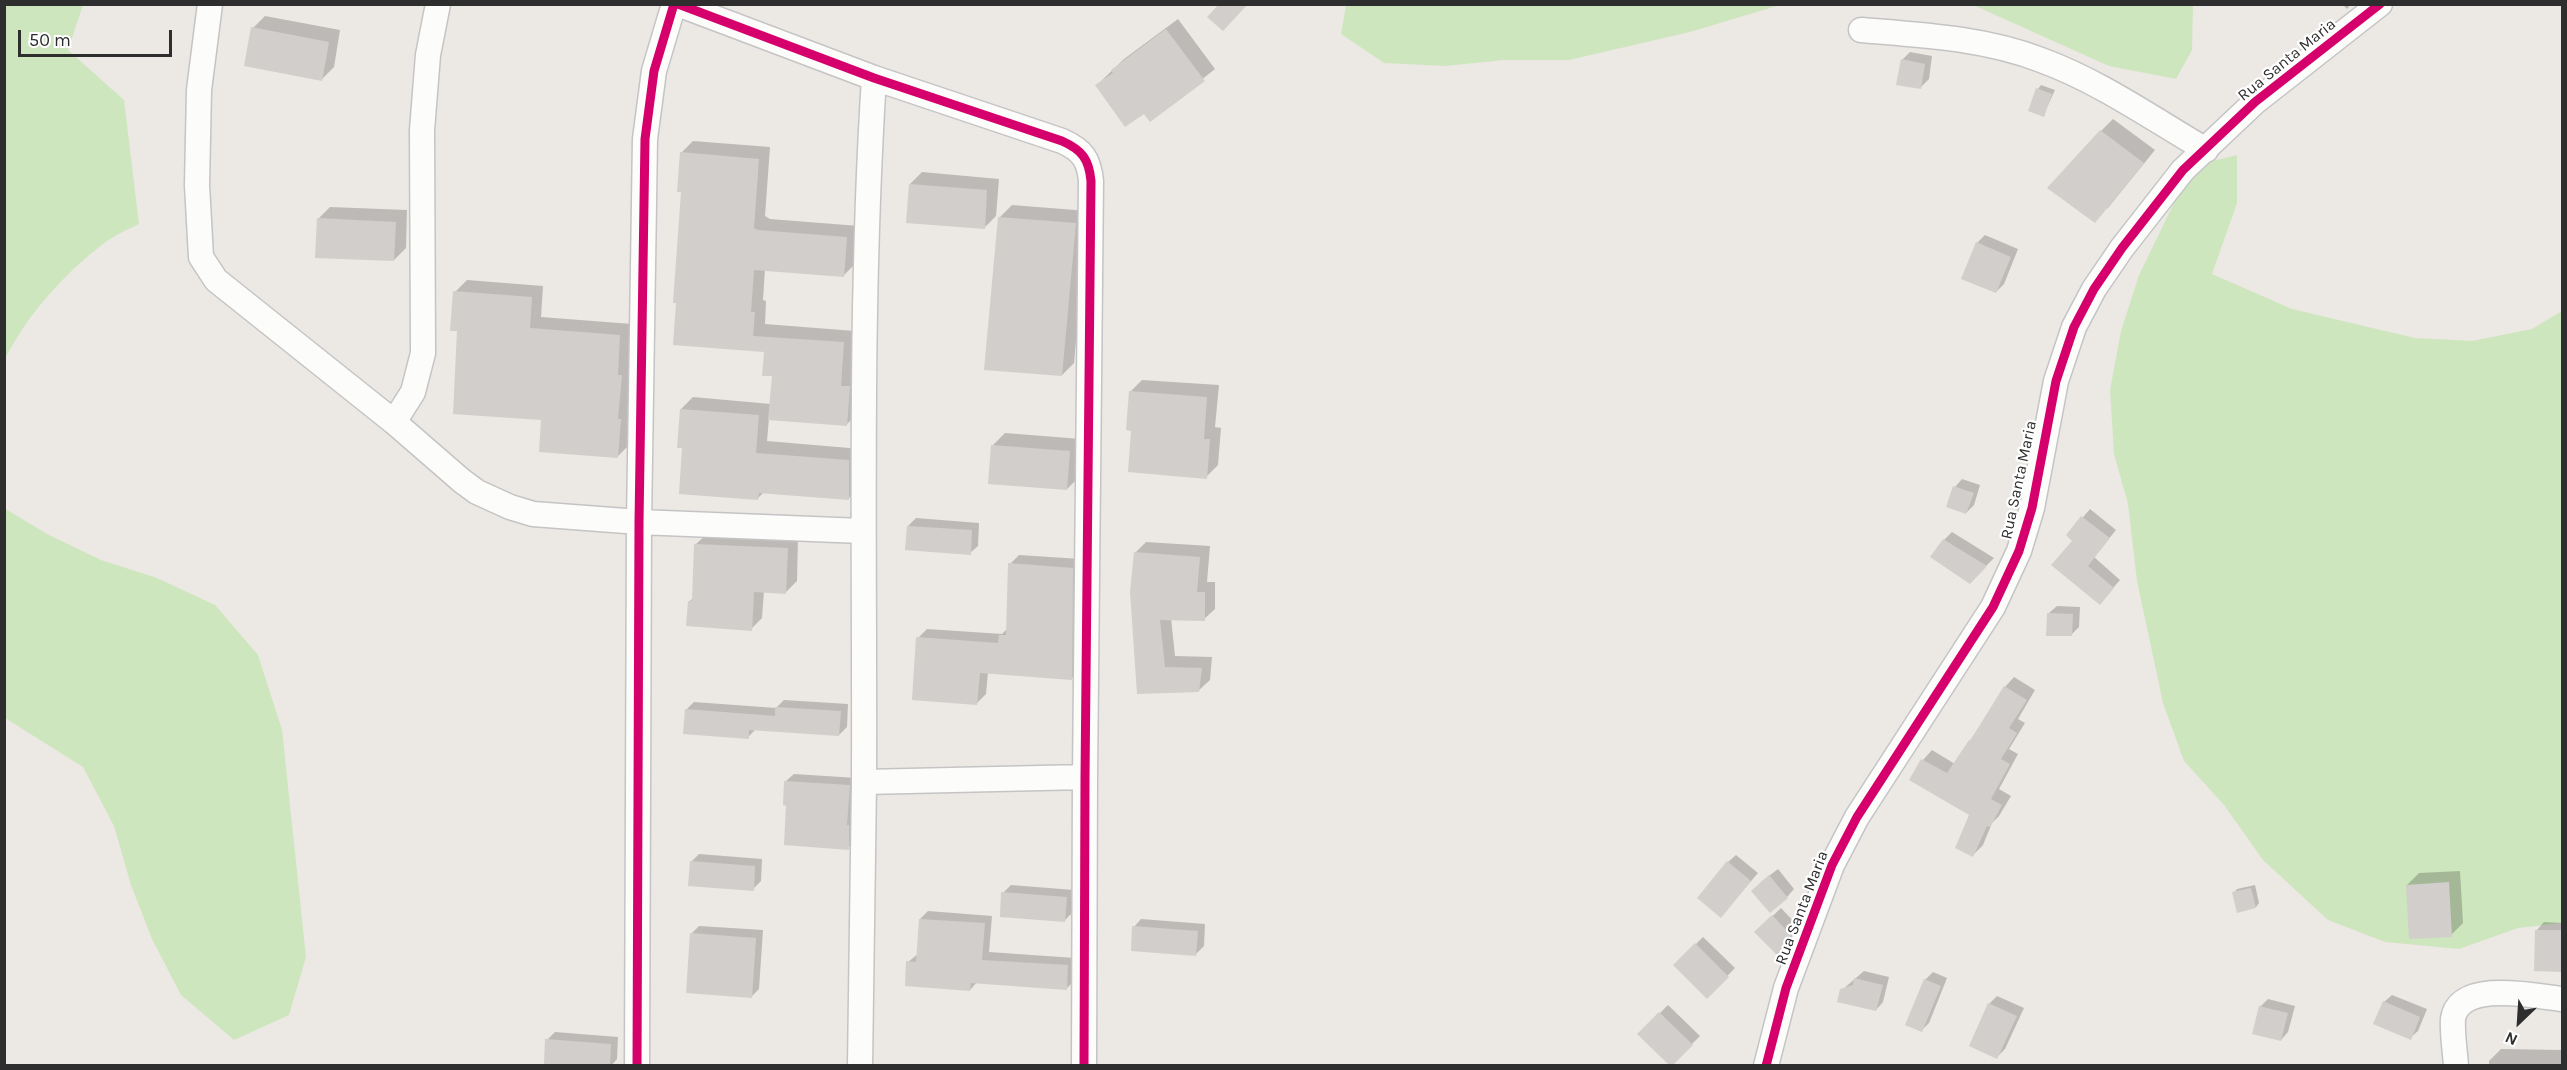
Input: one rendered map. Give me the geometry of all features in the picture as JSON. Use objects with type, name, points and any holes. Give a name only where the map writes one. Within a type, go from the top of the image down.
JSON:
[{"type":"street","points":[[210,4],[199,90],[197,185],[201,257],[216,280],[394,422],[462,481],[477,492],[510,507],[533,514],[639,522],[862,531]]},
{"type":"street","points":[[394,422],[412,392],[423,353],[422,130],[428,55],[438,4]]},
{"type":"street","points":[[637,1065],[639,522],[645,139],[654,71],[676,4],[874,78],[1062,141],[1080,149],[1089,166],[1091,181],[1084,1065]]},
{"type":"street","name":"Rua Santa Maria","points":[[1766,1065],[1786,988],[1832,866],[1857,818],[1993,607],[2019,551],[2032,508],[2056,381],[2074,327],[2094,289],[2166,188],[2255,102],[2380,4]]},
{"type":"street","points":[[1860,30],[1958,39],[2041,60],[2091,83],[2206,150]]},
{"type":"street","points":[[860,1065],[864,782],[862,531],[870,152],[874,78]]},
{"type":"street","points":[[864,782],[1085,777]]},
{"type":"street","points":[[2456,1065],[2453,1018],[2459,1003],[2474,995],[2488,993],[2562,999]]},
{"type":"green space","points":[[5,4],[83,5],[68,50],[124,100],[139,224],[103,244],[60,282],[35,311],[5,359]]},
{"type":"green space","points":[[1346,4],[1780,5],[1690,32],[1569,60],[1504,60],[1445,66],[1384,63],[1341,34]]},
{"type":"green space","points":[[1973,5],[2193,5],[2192,50],[2176,79],[2109,66]]},
{"type":"green space","points":[[2237,155],[2237,203],[2212,274],[2292,309],[2415,338],[2472,341],[2532,329],[2562,311],[2562,923],[2518,928],[2459,949],[2385,942],[2328,920],[2263,860],[2224,805],[2184,761],[2163,703],[2137,581],[2128,504],[2114,454],[2110,390],[2121,331],[2139,275],[2192,166]]},
{"type":"green space","points":[[4,508],[47,534],[101,560],[157,578],[215,605],[258,655],[282,730],[306,957],[289,1015],[234,1040],[181,995],[152,939],[131,885],[114,826],[83,767],[5,718]]},
{"type":"building","points":[[1219,4],[1248,4],[1223,31],[1207,17]]},
{"type":"building","points":[[251,27],[329,42],[322,81],[244,66]]},
{"type":"building","points":[[1166,29],[1205,81],[1150,122],[1144,114],[1125,127],[1095,85],[1113,73],[1111,70]]},
{"type":"building","points":[[1901,59],[1925,64],[1921,89],[1896,85]]},
{"type":"building","points":[[2036,88],[2052,94],[2044,117],[2028,111]]},
{"type":"building","points":[[2100,130],[2144,163],[2095,223],[2047,188]]},
{"type":"building","points":[[680,152],[759,159],[754,228],[847,237],[844,277],[754,270],[751,312],[755,312],[753,336],[844,342],[841,386],[850,386],[847,426],[768,420],[772,376],[762,376],[764,352],[673,345],[676,303],[673,303],[681,192],[677,192]]},
{"type":"building","points":[[909,184],[987,190],[985,229],[906,223]]},
{"type":"building","points":[[998,217],[1076,223],[1062,376],[984,370]]},
{"type":"building","points":[[317,218],[396,222],[394,261],[315,258]]},
{"type":"building","points":[[1976,242],[2011,257],[1996,293],[1961,279]]},
{"type":"building","points":[[453,291],[532,297],[530,328],[620,335],[618,375],[622,375],[618,419],[621,419],[618,458],[539,452],[541,420],[453,414],[457,331],[450,331]]},
{"type":"building","points":[[1129,391],[1207,397],[1204,439],[1210,439],[1207,479],[1128,472],[1131,431],[1126,430]]},
{"type":"building","points":[[680,409],[759,415],[756,453],[849,460],[849,500],[759,493],[758,500],[679,494],[682,448],[677,448]]},
{"type":"building","points":[[991,445],[1070,451],[1067,490],[988,484]]},
{"type":"building","points":[[1953,486],[1974,493],[1966,514],[1946,507]]},
{"type":"building","points":[[2081,516],[2110,538],[2088,566],[2114,588],[2100,605],[2051,565],[2072,541],[2066,535]]},
{"type":"building","points":[[907,526],[972,530],[971,555],[905,550]]},
{"type":"building","points":[[1943,539],[1987,566],[1970,584],[1930,557]]},
{"type":"building","points":[[694,544],[788,548],[786,594],[754,592],[752,631],[686,626],[688,601],[692,601]]},
{"type":"building","points":[[1134,552],[1200,557],[1197,592],[1205,592],[1205,621],[1160,620],[1165,667],[1202,668],[1199,692],[1137,694],[1130,592]]},
{"type":"building","points":[[1008,563],[1073,568],[1072,680],[980,673],[977,705],[912,700],[916,637],[998,643],[999,635],[1006,635]]},
{"type":"building","points":[[2047,613],[2073,614],[2072,636],[2046,636]]},
{"type":"building","points":[[2004,686],[2027,700],[2009,728],[2017,733],[2001,759],[2010,764],[1991,799],[2002,805],[1990,827],[1987,826],[1973,857],[1955,848],[1969,815],[1909,780],[1921,759],[1947,773]]},
{"type":"building","points":[[775,707],[841,711],[839,736],[749,730],[749,739],[683,734],[685,709],[775,716]]},
{"type":"building","points":[[784,781],[850,785],[847,825],[849,825],[849,850],[784,845],[786,806],[783,805]]},
{"type":"building","points":[[690,861],[755,866],[754,891],[688,886]]},
{"type":"building","points":[[1727,861],[1751,881],[1721,918],[1697,898]]},
{"type":"building","points":[[1769,875],[1788,898],[1770,913],[1751,891]]},
{"type":"building","points":[[2449,882],[2452,937],[2409,939],[2406,885]]},
{"type":"building","points":[[2251,888],[2256,908],[2237,913],[2232,892]]},
{"type":"building","points":[[1001,892],[1067,897],[1065,922],[1000,917]]},
{"type":"building","points":[[1772,915],[1791,935],[1784,952],[1779,957],[1754,932]]},
{"type":"building","points":[[919,919],[985,923],[982,960],[1068,965],[1067,990],[971,983],[970,991],[905,986],[906,961],[916,962]]},
{"type":"building","points":[[1132,926],[1198,931],[1196,956],[1131,951]]},
{"type":"building","points":[[2535,930],[2562,930],[2562,972],[2534,971]]},
{"type":"building","points":[[690,933],[756,938],[752,998],[686,993]]},
{"type":"building","points":[[1695,943],[1729,977],[1707,999],[1673,965]]},
{"type":"building","points":[[1854,978],[1883,985],[1876,1011],[1837,1002],[1840,989],[1853,985]]},
{"type":"building","points":[[1924,979],[1941,986],[1922,1032],[1905,1025]]},
{"type":"building","points":[[2383,1001],[2420,1017],[2411,1040],[2373,1024]]},
{"type":"building","points":[[1988,1003],[2017,1016],[1997,1059],[1969,1046]]},
{"type":"building","points":[[2259,1006],[2288,1013],[2281,1041],[2252,1034]]},
{"type":"building","points":[[1659,1012],[1693,1045],[1673,1065],[1669,1065],[1637,1034]]},
{"type":"building","points":[[545,1039],[611,1044],[610,1065],[544,1064]]},
{"type":"cycle path","points":[[637,1066],[639,522],[645,139],[654,71],[674,4]]},
{"type":"cycle path","points":[[678,4],[874,78],[1062,141],[1075,148],[1086,161],[1091,181],[1084,1066]]},
{"type":"cycle path","points":[[1766,1066],[1786,988],[1832,865],[1857,817],[1993,607],[2019,551],[2032,508],[2056,381],[2074,327],[2094,289],[2122,248],[2183,170],[2255,102],[2380,4]]}]
